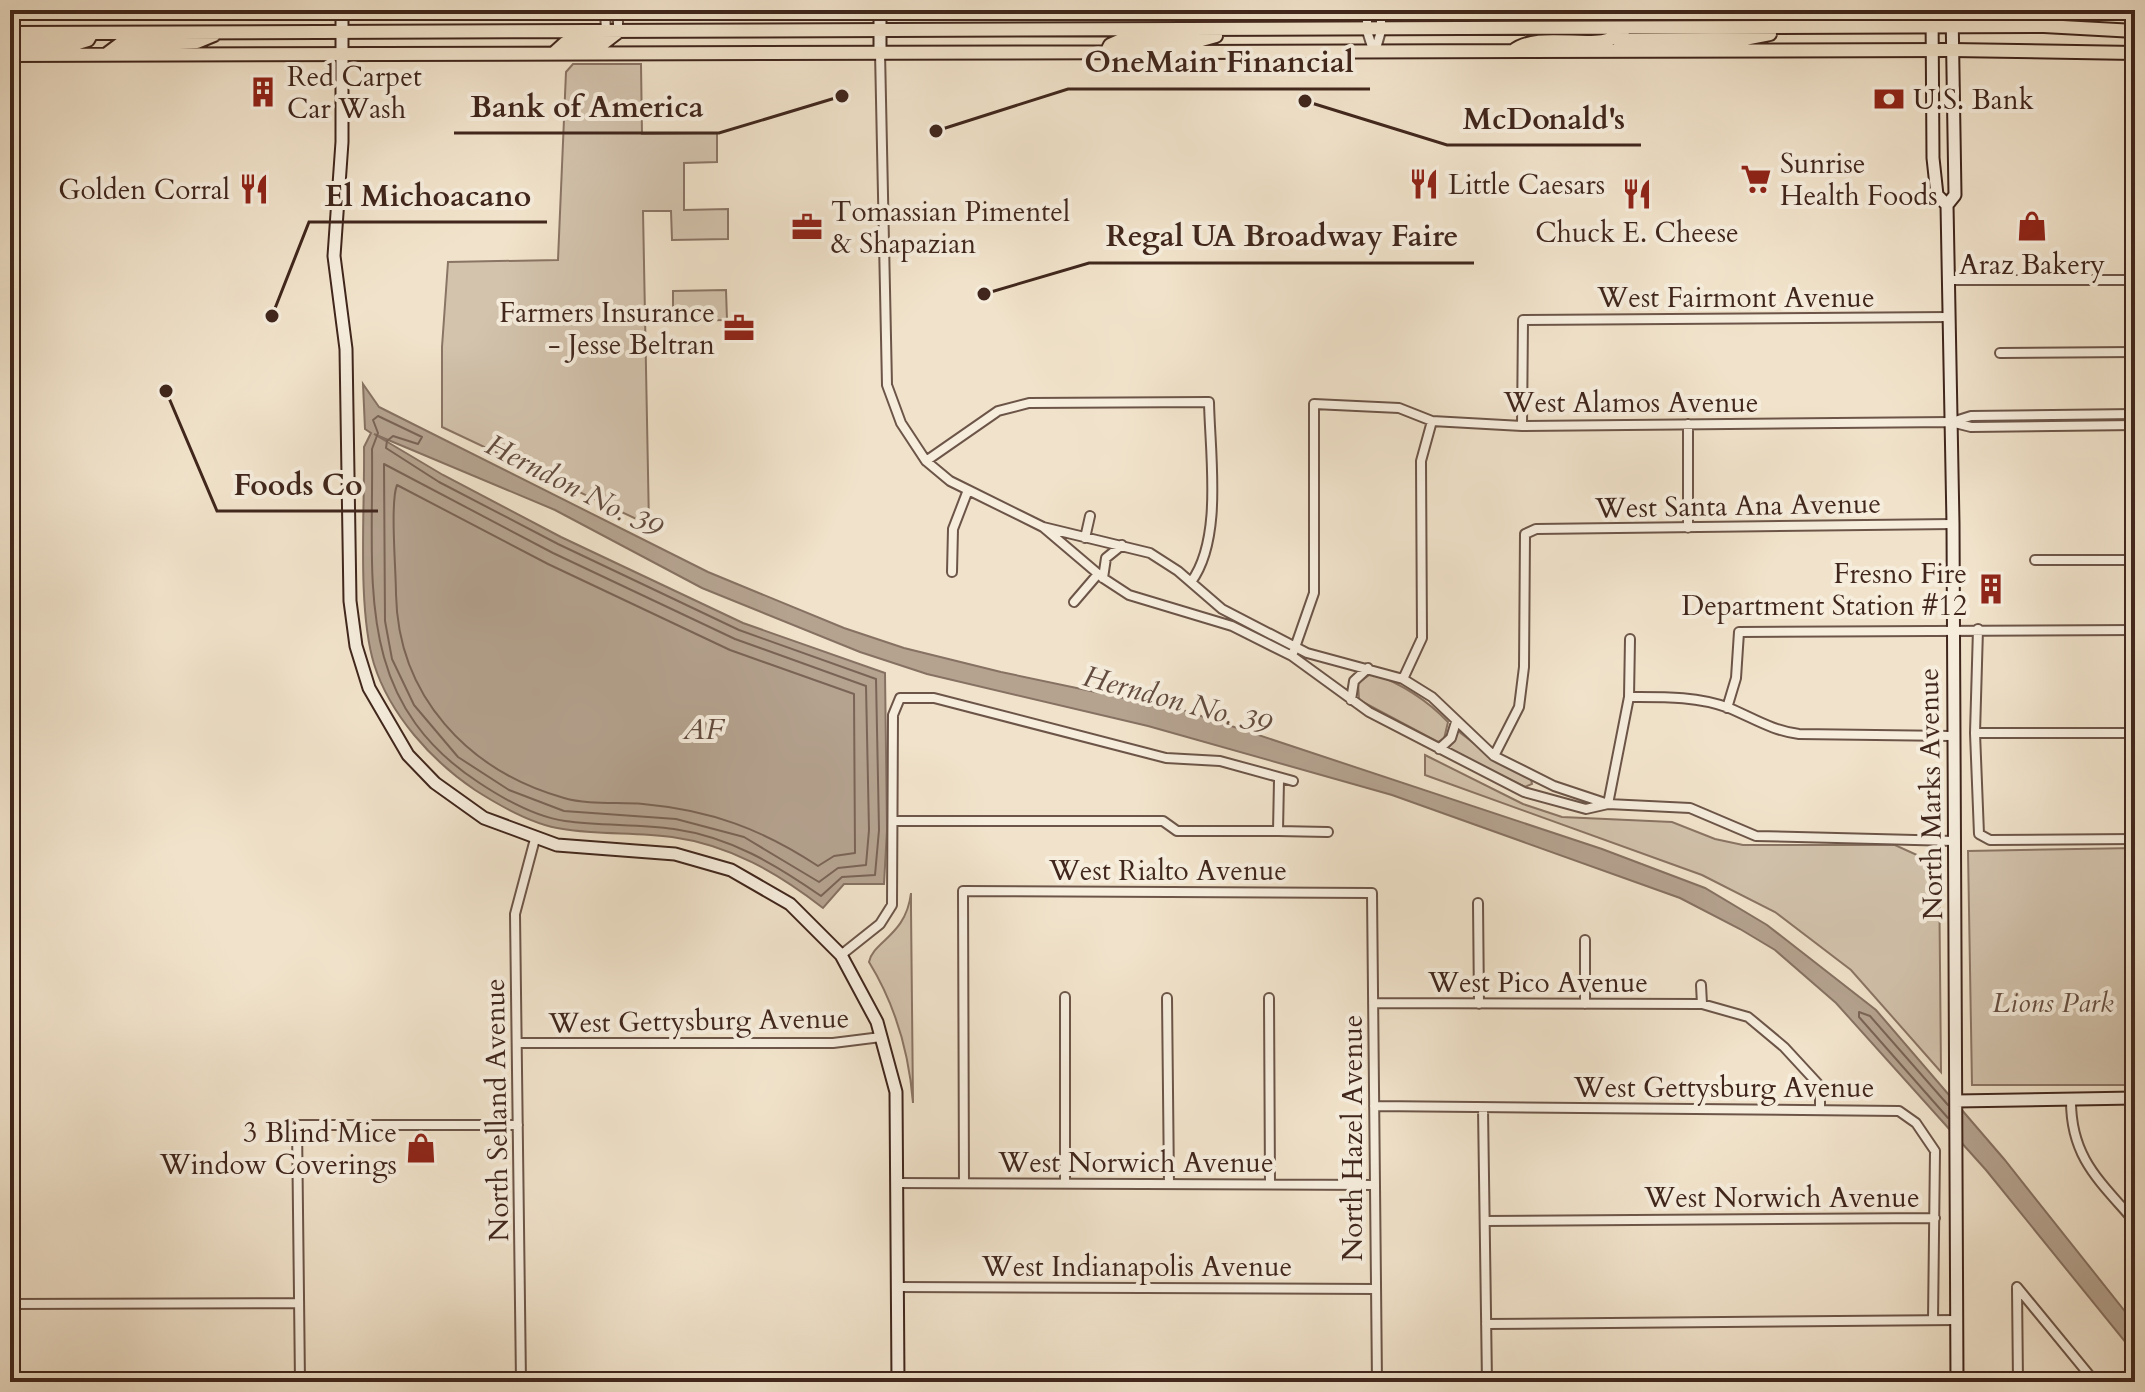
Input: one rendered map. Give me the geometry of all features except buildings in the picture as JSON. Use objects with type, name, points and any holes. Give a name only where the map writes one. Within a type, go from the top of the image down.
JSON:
[{"type":"main road","points":[[10,33],[1381,31],[1932,26],[2060,26],[2135,31]]},
{"type":"main road","points":[[1618,50],[1622,43],[1629,40],[1744,39],[1805,27]]},
{"type":"main road","points":[[1513,51],[1525,41],[1610,40],[1624,30]]},
{"type":"main road","points":[[1106,53],[1110,45],[1119,41],[1198,41],[1238,31]]},
{"type":"main road","points":[[554,53],[565,43],[605,42],[612,32]]},
{"type":"main road","points":[[10,44],[78,43],[88,40],[92,33]]},
{"type":"main road","points":[[108,53],[120,44],[197,42],[221,33]]},
{"type":"main road","points":[[10,55],[1618,50],[2135,53]]},
{"type":"street","points":[[342,10],[342,142],[334,256],[346,349],[350,601],[356,646],[369,688],[386,722],[422,770],[466,808],[535,839],[580,849],[675,854],[731,870],[790,904],[841,955],[877,1022],[896,1092],[898,1382]]},
{"type":"street","points":[[605,10],[612,32]]},
{"type":"street","points":[[612,32],[618,10]]},
{"type":"street","points":[[880,10],[885,372],[901,423],[926,461],[968,490],[1043,527],[1150,553],[1222,609],[1294,652],[1351,700],[1439,749],[1544,800],[1586,809],[1598,809],[1608,804]]},
{"type":"street","points":[[1367,10],[1367,31],[1374,53]]},
{"type":"street","points":[[1374,53],[1381,31],[1381,10]]},
{"type":"street","name":"North Marks Avenue","points":[[1932,10],[1935,177],[1937,195],[1947,205]]},
{"type":"street","name":"North Marks Avenue","points":[[1952,10],[1955,195],[1947,205],[1953,524],[1957,1382]]},
{"type":"street","points":[[1949,280],[2135,280]]},
{"type":"street","name":"West Fairmont Avenue","points":[[1522,426],[1523,320],[1950,317]]},
{"type":"street","points":[[2000,353],[2135,352]]},
{"type":"street","points":[[926,461],[998,411],[1029,403],[1209,402],[1210,534],[1205,558],[1191,582]]},
{"type":"street","name":"West Alamos Avenue","points":[[1294,652],[1314,593],[1314,404],[1399,408],[1432,421],[1522,426],[1951,422],[1971,427],[2135,425]]},
{"type":"street","name":"West Alamos Avenue","points":[[1951,422],[1971,416],[2135,414]]},
{"type":"street","points":[[1403,679],[1422,638],[1421,461],[1432,421]]},
{"type":"street","points":[[1688,424],[1688,528]]},
{"type":"street","points":[[952,572],[953,529],[968,490]]},
{"type":"street","points":[[1085,538],[1090,516]]},
{"type":"street","name":"West Santa Ana Avenue","points":[[1494,756],[1519,707],[1524,667],[1525,534],[1536,529],[1953,524]]},
{"type":"street","points":[[1043,527],[1100,576],[1149,604],[1232,626],[1294,652],[1403,679],[1432,697],[1494,756],[1554,786],[1608,804],[1676,805],[1702,813],[1736,830],[1775,839],[1954,841]]},
{"type":"street","points":[[1074,602],[1100,576],[1106,558],[1122,545]]},
{"type":"street","points":[[2035,560],[2135,560]]},
{"type":"street","name":"North Marks Avenue","points":[[1978,629],[1975,733],[1979,834],[1990,840],[2135,839]]},
{"type":"street","points":[[1727,708],[1736,678],[1739,632],[2135,630]]},
{"type":"street","points":[[1608,804],[1629,697],[1630,639]]},
{"type":"street","points":[[1351,700],[1354,681],[1368,668]]},
{"type":"street","points":[[1629,697],[1681,699],[1727,708],[1775,730],[1799,734],[1952,736]]},
{"type":"street","points":[[841,955],[880,924],[892,905],[893,715],[900,698],[934,698],[1165,758],[1220,761],[1279,780],[1293,781]]},
{"type":"street","points":[[1439,749],[1451,738],[1456,722]]},
{"type":"street","points":[[1975,733],[2135,733]]},
{"type":"street","points":[[1278,831],[1279,780]]},
{"type":"street","points":[[894,821],[1163,821],[1177,831],[1328,832]]},
{"type":"street","name":"North Selland Avenue","points":[[521,1382],[515,914],[535,839]]},
{"type":"street","name":"West Rialto Avenue","points":[[964,1183],[963,891],[1372,893]]},
{"type":"street","name":"North Hazel Avenue","points":[[1372,893],[1377,1382]]},
{"type":"street","points":[[1478,903],[1479,1004]]},
{"type":"street","points":[[1585,940],[1585,1004]]},
{"type":"street","points":[[1701,985],[1702,1004]]},
{"type":"street","points":[[1065,997],[1065,1183]]},
{"type":"street","points":[[1167,998],[1169,1184]]},
{"type":"street","points":[[1269,998],[1270,1184]]},
{"type":"street","name":"West Pico Avenue","points":[[1373,1003],[1702,1004],[1748,1017],[1784,1047],[1820,1086],[1820,1110]]},
{"type":"street","name":"West Gettysburg Avenue","points":[[517,1043],[833,1043],[881,1037]]},
{"type":"street","points":[[1956,1101],[2132,1101]]},
{"type":"street","points":[[2071,1101],[2072,1134],[2082,1157],[2135,1222]]},
{"type":"street","name":"West Gettysburg Avenue","points":[[1374,1106],[1888,1109],[1905,1114],[1916,1123],[1935,1151],[1933,1320]]},
{"type":"street","points":[[1483,1108],[1487,1382]]},
{"type":"street","points":[[300,1382],[297,1125],[518,1125]]},
{"type":"street","name":"West Norwich Avenue","points":[[897,1183],[1375,1185]]},
{"type":"street","name":"West Norwich Avenue","points":[[1485,1221],[1935,1218]]},
{"type":"street","name":"West Indianapolis Avenue","points":[[897,1287],[1376,1289]]},
{"type":"street","points":[[2018,1382],[2017,1287],[2093,1381]]},
{"type":"street","points":[[10,1304],[299,1303]]},
{"type":"street","points":[[1486,1324],[1956,1320]]},
{"type":"green space","points":[[573,64],[641,64],[642,134],[717,133],[717,162],[684,163],[684,210],[728,209],[728,239],[672,240],[671,211],[643,211],[649,525],[442,427],[442,347],[448,262],[558,260],[566,72]]},
{"type":"green space","points":[[726,290],[727,320],[673,321],[673,291]]},
{"type":"green space","points":[[1372,673],[1413,693],[1440,714],[1448,722],[1444,739],[1438,742],[1359,700],[1358,683]]},
{"type":"green space","points":[[1458,731],[1493,758],[1531,779],[1532,784],[1525,787],[1448,749]]},
{"type":"green space","points":[[1425,755],[1523,804],[1562,817],[1672,822],[1715,839],[1743,845],[1895,845],[1919,856],[1934,857],[1939,862],[1941,1072],[1851,970],[1775,912],[1702,875],[1425,775]]},
{"type":"green space","name":"Lions Park","points":[[2135,848],[2135,1085],[1972,1085],[1968,851]]},
{"type":"green space","points":[[911,893],[913,1103],[900,1030],[887,995],[869,962],[877,948],[903,919]]},
{"type":"water","name":"AF","points":[[363,384],[379,407],[708,572],[844,628],[904,648],[1001,672],[1186,711],[1602,849],[1705,888],[1767,925],[1876,1010],[2004,1159],[2135,1324],[2135,1354],[1986,1170],[1836,1003],[1775,950],[1740,929],[1680,898],[1392,795],[1148,726],[927,674],[860,652],[702,588],[555,510],[374,434],[443,475],[561,537],[743,623],[885,673],[887,830],[884,884],[844,884],[823,908],[771,872],[714,847],[672,837],[563,829],[506,808],[475,790],[428,751],[390,701],[374,664],[365,615],[364,447],[371,433],[365,429]]},
{"type":"place","name":"Red Carpet Car Wash","points":[[263,92]]},
{"type":"place","name":"Bank of America","points":[[842,96]]},
{"type":"place","name":"U.S. Bank","points":[[1889,99]]},
{"type":"place","name":"McDonald's","points":[[1305,101]]},
{"type":"place","name":"OneMain Financial","points":[[936,131]]},
{"type":"place","name":"Sunrise Health Foods","points":[[1756,179]]},
{"type":"place","name":"Little Caesars","points":[[1424,184]]},
{"type":"place","name":"Golden Corral","points":[[254,189]]},
{"type":"place","name":"Chuck E. Cheese","points":[[1637,194]]},
{"type":"place","name":"Araz Bakery","points":[[2032,226]]},
{"type":"place","name":"Tomassian Pimentel & Shapazian","points":[[807,227]]},
{"type":"place","name":"Regal UA Broadway Faire","points":[[984,294]]},
{"type":"place","name":"El Michoacano","points":[[272,316]]},
{"type":"place","name":"Farmers Insurance - Jesse Beltran","points":[[739,328]]},
{"type":"place","name":"Foods Co","points":[[166,391]]},
{"type":"place","name":"Fresno Fire Department Station #12","points":[[1991,589]]},
{"type":"place","name":"3 Blind Mice Window Coverings","points":[[421,1148]]},
{"type":"water label","name":"Herndon No. 39","points":[[574,486]]},
{"type":"water label","name":"Herndon No. 39","points":[[1177,700]]}]
